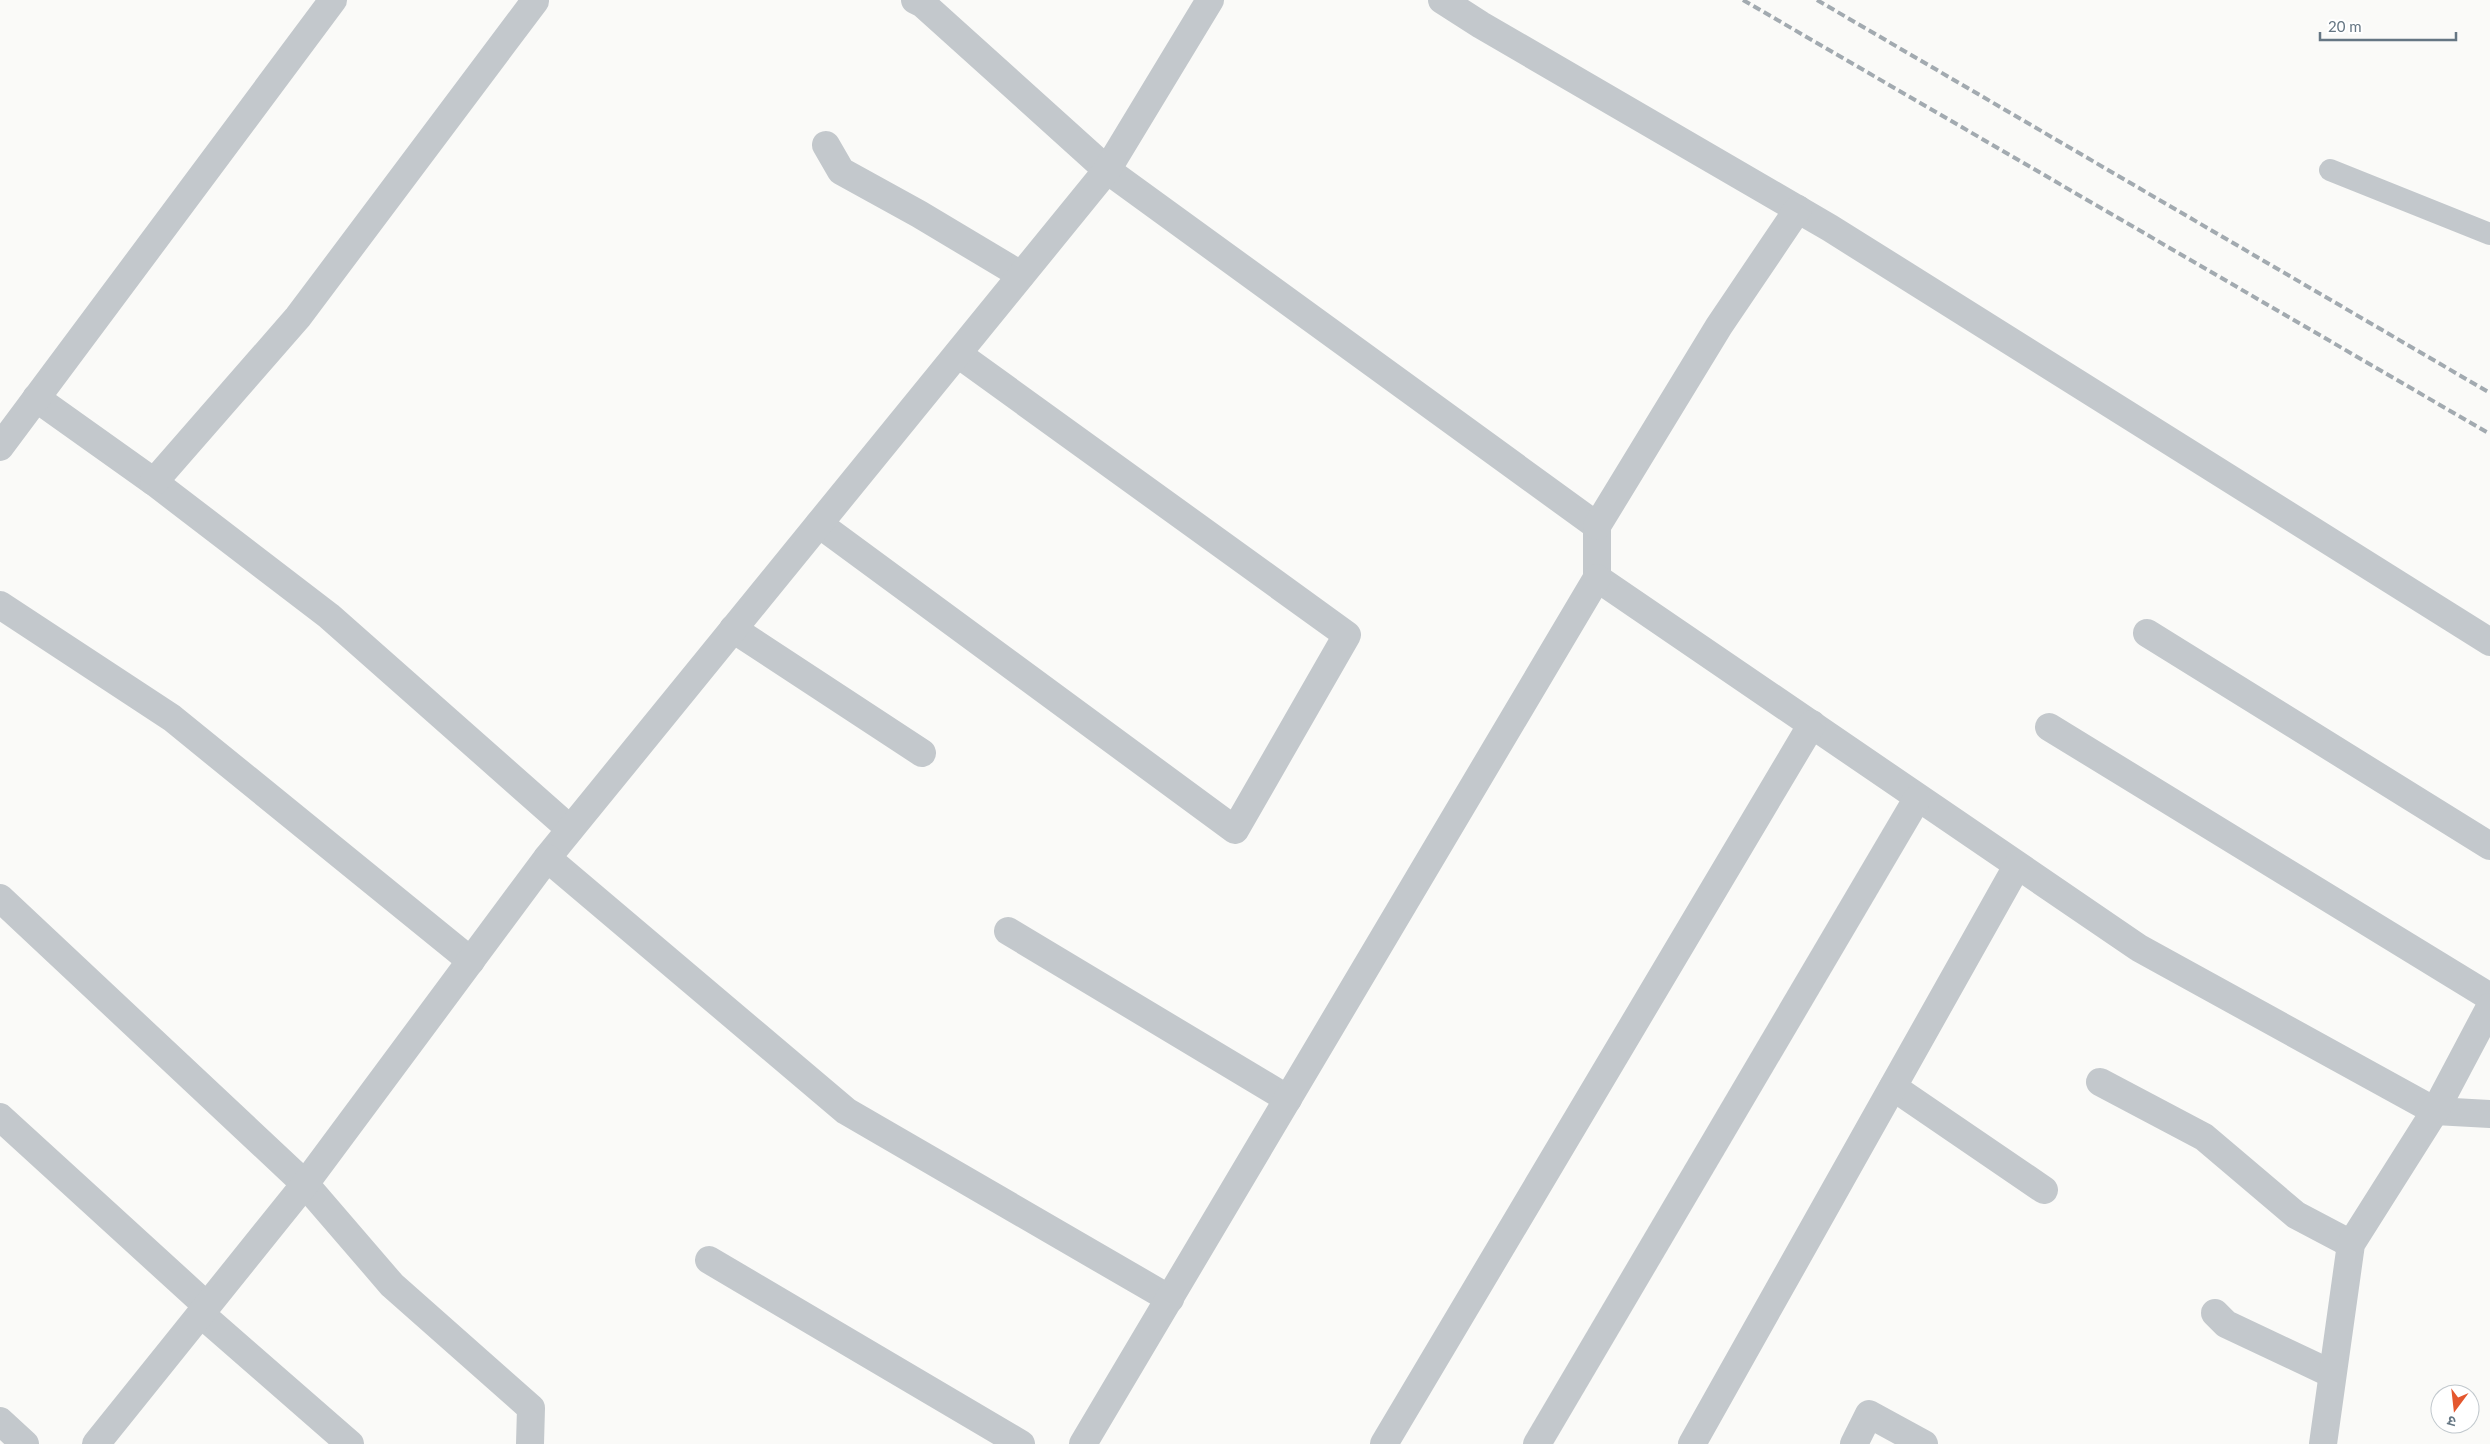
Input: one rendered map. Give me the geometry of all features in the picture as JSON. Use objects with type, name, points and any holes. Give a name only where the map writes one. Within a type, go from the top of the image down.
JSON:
[{"type":"street","points":[[0,447],[333,0]]},
{"type":"street","points":[[915,0],[923,4],[1107,170],[1596,526]]},
{"type":"street","points":[[96,1444],[305,1184],[570,829],[1107,170],[1210,0]]},
{"type":"street","points":[[1442,0],[1481,25],[1798,209],[2490,642]]},
{"type":"street","points":[[154,482],[298,317],[535,1]]},
{"type":"street","points":[[826,145],[841,171],[919,214],[1021,275]]},
{"type":"street","points":[[1082,1444],[1170,1299],[1597,578],[1596,526],[1719,326],[1798,209]]},
{"type":"street","points":[[819,524],[1235,830],[1347,635],[958,354]]},
{"type":"street","points":[[36,398],[154,482],[329,616],[570,829]]},
{"type":"street","points":[[1597,578],[1812,724],[1917,799],[2139,948],[2435,1111],[2490,1114]]},
{"type":"street","points":[[0,605],[172,718],[471,961]]},
{"type":"street","points":[[733,629],[922,753]]},
{"type":"street","points":[[2147,633],[2490,846]]},
{"type":"street","points":[[1384,1444],[1812,724]]},
{"type":"street","points":[[2049,727],[2490,997]]},
{"type":"street","points":[[1537,1444],[1917,799]]},
{"type":"street","points":[[547,858],[846,1111],[1170,1299]]},
{"type":"street","points":[[1692,1444],[2017,866]]},
{"type":"street","points":[[0,898],[305,1184],[392,1285],[530,1408],[530,1444]]},
{"type":"street","points":[[1008,931],[1288,1099]]},
{"type":"street","points":[[2323,1444],[2351,1244],[2435,1111],[2490,1007]]},
{"type":"street","points":[[2100,1082],[2204,1137],[2296,1215],[2351,1244]]},
{"type":"street","points":[[1893,1087],[2044,1190]]},
{"type":"street","points":[[0,1117],[204,1310],[350,1444]]},
{"type":"street","points":[[709,1260],[1021,1444]]},
{"type":"street","points":[[2215,1313],[2226,1324],[2332,1374]]},
{"type":"street","points":[[1854,1444],[1869,1414],[1924,1444]]},
{"type":"street","points":[[0,1421],[25,1444]]},
{"type":"lane","points":[[2330,170],[2490,234]]},
{"type":"railway","points":[[1743,0],[2490,434]]},
{"type":"railway","points":[[1817,0],[2490,393]]}]
